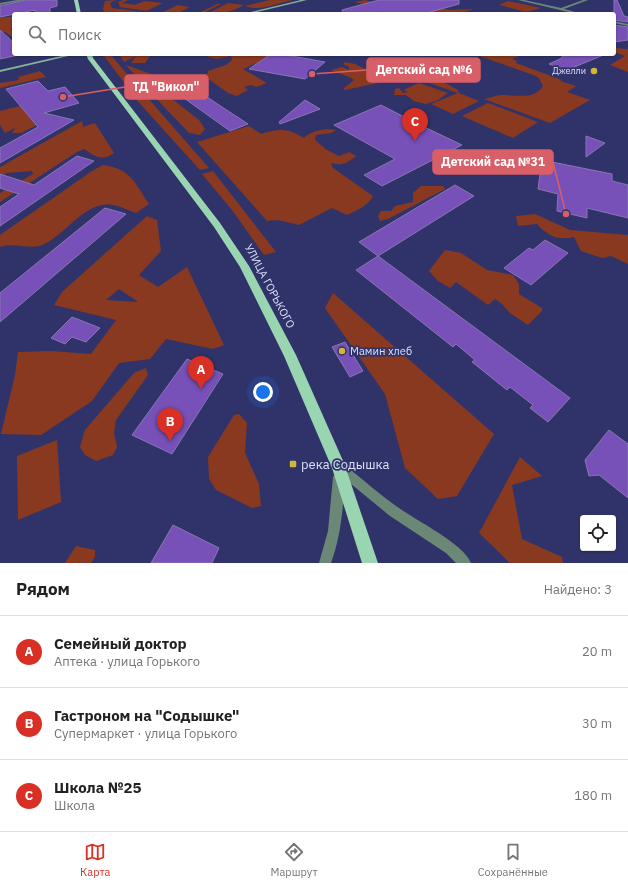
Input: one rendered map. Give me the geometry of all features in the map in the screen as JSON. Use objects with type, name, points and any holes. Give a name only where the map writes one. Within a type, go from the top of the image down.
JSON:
[{"type":"main road","points":[[76,0],[79,12]]},
{"type":"main road","points":[[254,12],[305,0]]},
{"type":"main road","points":[[0,71],[66,56]]},
{"type":"main road","name":"УЛИЦА ГОРЬКОГО","points":[[90,56],[217,225],[244,266],[290,355],[340,468],[370,563]]},
{"type":"street","points":[[0,4],[22,0]]},
{"type":"street","points":[[520,0],[570,12]]},
{"type":"street","points":[[561,10],[586,0]]},
{"type":"street","points":[[616,22],[628,25]]},
{"type":"street","points":[[325,563],[330,551],[336,526],[340,468]]},
{"type":"street","points":[[340,468],[394,512],[450,549],[465,563]]},
{"type":"shaded area","points":[[116,0],[110,3],[112,8],[142,12],[104,12],[103,9],[105,1]]},
{"type":"shaded area","points":[[128,0],[122,3],[135,5],[145,1],[163,3],[146,11],[120,7],[118,2]]},
{"type":"shaded area","points":[[270,0],[292,0],[263,8],[251,8],[245,6]]},
{"type":"shaded area","points":[[365,0],[378,4],[430,5],[449,10],[474,9],[464,12],[399,12],[355,2]]},
{"type":"shaded area","points":[[508,1],[541,8],[526,12],[499,5]]},
{"type":"shaded area","points":[[228,3],[244,5],[226,12],[211,12]]},
{"type":"shaded area","points":[[217,4],[221,4],[206,12],[201,12]]},
{"type":"shaded area","points":[[178,5],[189,7],[181,12],[163,12]]},
{"type":"shaded area","points":[[12,17],[12,28],[10,29],[12,30],[12,36],[5,32],[0,33],[0,18]]},
{"type":"shaded area","points":[[616,48],[628,49],[628,72],[610,65],[625,56],[616,53]]},
{"type":"shaded area","points":[[104,56],[112,56],[138,87],[129,89]]},
{"type":"shaded area","points":[[120,56],[136,56],[124,62]]},
{"type":"shaded area","points":[[136,56],[150,56],[145,63],[131,63]]},
{"type":"shaded area","points":[[209,56],[231,56],[217,59],[208,57]]},
{"type":"shaded area","points":[[231,56],[270,56],[243,69],[267,83],[256,87],[251,85],[244,87],[248,90],[237,96],[228,93],[203,75],[208,73],[208,71],[226,65],[232,60]]},
{"type":"shaded area","points":[[480,56],[519,56],[512,59],[517,61],[516,63],[576,86],[567,92],[590,100],[550,123],[484,99],[500,95],[524,96],[535,93],[543,86],[538,77]]},
{"type":"shaded area","points":[[345,62],[355,64],[371,72],[388,75],[383,68],[395,65],[411,65],[458,90],[459,93],[479,101],[453,114],[431,104],[458,93],[418,79],[405,81],[391,76],[392,77],[387,81],[345,90],[343,89],[354,80],[331,70],[342,67],[349,70],[349,67],[343,64]]},
{"type":"shaded area","points":[[126,65],[162,78],[149,83],[141,82]]},
{"type":"shaded area","points":[[40,71],[46,77],[0,88],[0,83],[19,80],[18,77]]},
{"type":"shaded area","points":[[419,83],[448,93],[436,101],[425,104],[414,101],[406,95],[394,95],[395,89],[399,88],[403,93],[408,92],[403,90]]},
{"type":"shaded area","points":[[151,86],[157,87],[199,120],[205,129],[200,135],[189,133],[147,89]]},
{"type":"shaded area","points":[[140,89],[209,168],[200,170],[134,97],[134,93]]},
{"type":"shaded area","points":[[488,103],[538,122],[513,138],[462,116]]},
{"type":"shaded area","points":[[20,106],[32,120],[43,122],[21,133],[12,133],[15,128],[5,133],[0,125],[0,111]]},
{"type":"shaded area","points":[[82,121],[83,127],[95,123],[114,153],[110,156],[102,158],[95,156],[84,149],[77,152],[0,202],[0,193],[33,174],[32,171],[7,173],[0,176],[0,167]]},
{"type":"shaded area","points":[[249,126],[261,134],[283,130],[293,132],[304,138],[319,130],[336,130],[331,133],[316,135],[315,140],[327,150],[339,156],[349,152],[356,156],[344,163],[331,163],[333,168],[373,196],[365,205],[347,215],[332,208],[299,225],[278,220],[267,221],[197,142]]},
{"type":"shaded area","points":[[103,165],[120,170],[131,178],[136,183],[149,204],[136,213],[113,205],[103,205],[84,213],[59,234],[42,245],[32,247],[11,245],[0,247],[0,235],[92,171]]},
{"type":"shaded area","points":[[213,171],[276,252],[264,255],[232,210],[202,174]]},
{"type":"shaded area","points":[[421,186],[443,186],[445,189],[388,219],[380,221],[378,216],[381,211],[391,211],[395,206],[413,202],[413,193]]},
{"type":"shaded area","points":[[535,214],[570,230],[628,235],[628,264],[611,256],[602,258],[581,251],[574,237],[558,238],[545,232],[537,224],[518,226],[516,216]]},
{"type":"shaded area","points":[[147,216],[157,220],[161,251],[139,275],[158,287],[187,267],[224,345],[213,349],[166,339],[150,359],[119,363],[92,401],[41,435],[1,434],[15,375],[18,352],[51,351],[91,354],[116,320],[54,305],[62,292]],"holes":[[[119,289],[137,302],[106,300]]]},
{"type":"shaded area","points":[[445,250],[461,253],[487,270],[513,275],[519,284],[519,294],[542,308],[542,311],[528,325],[510,313],[495,299],[488,305],[456,282],[450,288],[438,281],[429,271]]},
{"type":"shaded area","points":[[333,293],[494,434],[457,496],[438,499],[405,468],[385,394],[325,308]]},
{"type":"shaded area","points":[[146,368],[148,375],[116,420],[114,433],[117,447],[113,455],[96,461],[85,455],[80,447],[85,430],[134,373]]},
{"type":"shaded area","points":[[239,414],[247,423],[245,453],[259,484],[261,506],[252,508],[216,490],[209,479],[208,457],[234,415]]},
{"type":"shaded area","points":[[57,440],[61,502],[18,520],[17,456]]},
{"type":"shaded area","points":[[520,457],[542,476],[512,485],[522,539],[562,557],[563,563],[510,563],[479,533]]},
{"type":"shaded area","points":[[76,546],[95,550],[95,557],[91,563],[65,563]]},
{"type":"building","points":[[25,0],[57,0],[57,6],[50,8],[50,12],[35,12],[35,10],[12,12],[12,15],[0,17],[0,6]]},
{"type":"building","points":[[379,0],[459,0],[459,4],[430,12],[342,12],[342,10]]},
{"type":"building","points":[[614,0],[617,0],[624,16],[628,17],[628,22],[616,20],[616,12],[614,12]]},
{"type":"building","points":[[616,25],[628,27],[628,40],[616,42]]},
{"type":"building","points":[[0,30],[12,41],[12,56],[14,56],[0,59]]},
{"type":"building","points":[[268,56],[292,56],[325,62],[305,79],[249,69]]},
{"type":"building","points":[[563,56],[601,56],[567,70],[549,64]]},
{"type":"building","points":[[179,78],[248,124],[230,131],[163,83]]},
{"type":"building","points":[[38,81],[48,91],[65,87],[79,103],[44,113],[74,120],[0,163],[0,148],[38,127],[6,89]]},
{"type":"building","points":[[305,100],[320,109],[280,124],[279,122]]},
{"type":"building","points":[[381,105],[462,145],[382,186],[364,175],[395,159],[334,125]]},
{"type":"building","points":[[586,136],[605,143],[586,157]]},
{"type":"building","points":[[77,156],[94,161],[0,226],[0,207],[19,194],[0,188],[0,174],[34,185]]},
{"type":"building","points":[[542,160],[612,174],[612,181],[628,185],[628,218],[587,208],[587,218],[557,211],[558,194],[538,189]]},
{"type":"building","points":[[455,185],[474,196],[378,256],[359,242]]},
{"type":"building","points":[[105,208],[126,214],[0,322],[0,293]]},
{"type":"building","points":[[545,240],[568,253],[531,285],[504,268],[529,248],[533,250]]},
{"type":"building","points":[[378,256],[570,398],[548,422],[530,408],[533,405],[510,387],[507,390],[472,362],[475,360],[456,344],[453,347],[356,270]]},
{"type":"building","points":[[72,317],[100,328],[86,342],[72,337],[65,344],[51,338]]},
{"type":"building","points":[[345,342],[363,371],[350,377],[332,347]]},
{"type":"building","points":[[187,359],[223,374],[172,454],[132,435]]},
{"type":"building","points":[[609,430],[628,444],[628,498],[599,475],[589,476],[585,460]]},
{"type":"building","points":[[173,525],[219,548],[212,563],[151,563]]},
{"type":"place","name":"Джелли","points":[[594,71]]},
{"type":"place","name":"Детский сад №6","points":[[312,74]]},
{"type":"place","name":"ТД \"Викол\"","points":[[63,97]]},
{"type":"place","name":"Школа №25","points":[[415,141]]},
{"type":"place","name":"Детский сад №31","points":[[566,214]]},
{"type":"place","name":"Мамин хлеб","points":[[342,351]]},
{"type":"place","name":"Семейный доктор","points":[[201,389]]},
{"type":"place","name":"Гастроном на \"Содышке\"","points":[[170,441]]},
{"type":"place","name":"река Содышка","points":[[293,464]]}]
